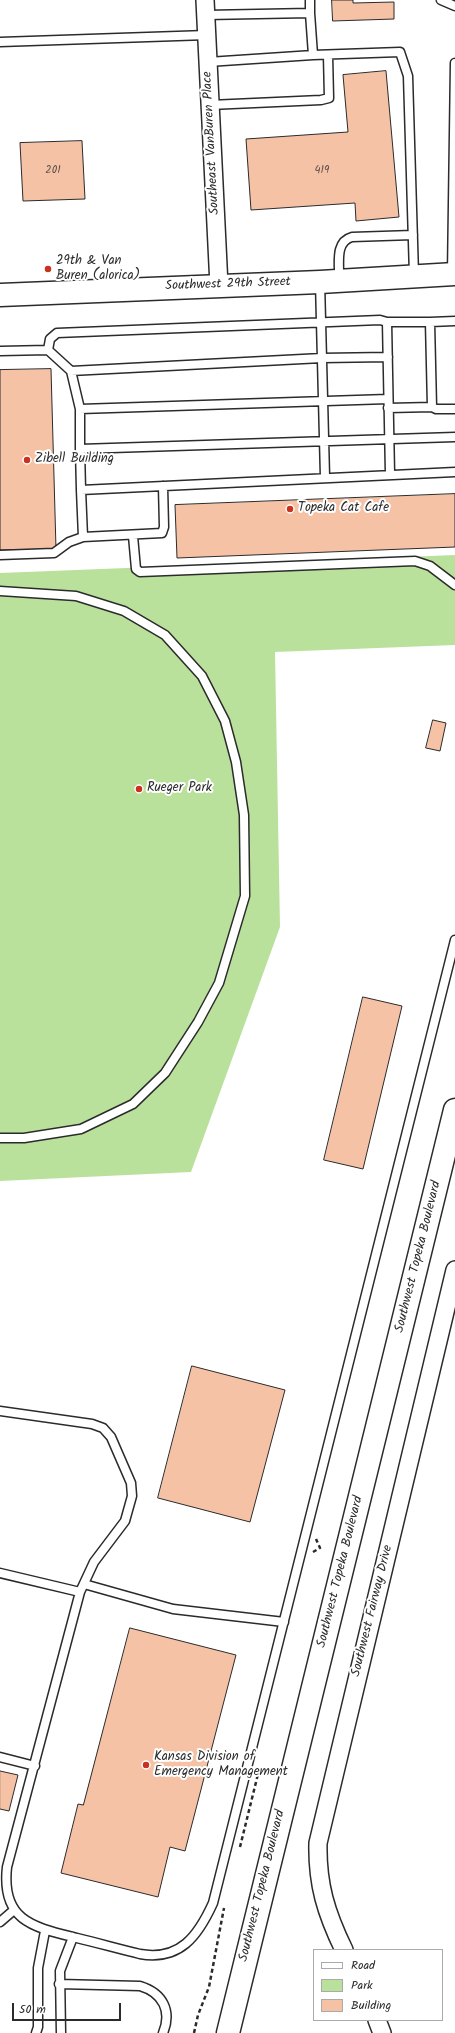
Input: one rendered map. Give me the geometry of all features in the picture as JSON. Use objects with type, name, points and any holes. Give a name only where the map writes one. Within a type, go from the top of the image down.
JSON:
[{"type":"main road","name":"Southwest 29th Street","points":[[0,295],[330,281],[454,274]]},
{"type":"main road","name":"Southwest Topeka Boulevard","points":[[228,2033],[455,1110]]},
{"type":"street","name":"Southeast VanBuren Place","points":[[205,8],[219,286]]},
{"type":"street","name":"Southwest Fairway Drive","points":[[344,1949],[331,1924],[319,1883],[317,1863],[320,1829],[455,1270]]},
{"type":"street","points":[[377,2021],[382,2033]]},
{"type":"lane","points":[[310,0],[313,55]]},
{"type":"lane","points":[[441,0],[455,6]]},
{"type":"lane","points":[[205,8],[310,13]]},
{"type":"lane","points":[[0,42],[207,35]]},
{"type":"lane","points":[[208,62],[313,55],[400,52],[404,60],[408,76],[414,276]]},
{"type":"lane","points":[[210,104],[321,100],[329,98],[328,55]]},
{"type":"lane","points":[[454,274],[455,63]]},
{"type":"lane","points":[[325,477],[322,401],[322,322],[330,281],[340,246],[345,239],[352,237],[412,234]]},
{"type":"lane","points":[[48,350],[50,339],[57,333],[380,320],[387,322],[455,321]]},
{"type":"lane","points":[[387,322],[390,474]]},
{"type":"lane","points":[[430,322],[432,407]]},
{"type":"lane","points":[[0,351],[48,350],[71,371],[80,409],[83,537]]},
{"type":"lane","points":[[71,371],[322,358],[388,357]]},
{"type":"lane","points":[[80,409],[388,398]]},
{"type":"lane","points":[[388,408],[432,407],[436,409],[455,409]]},
{"type":"lane","points":[[80,450],[324,440],[455,437]]},
{"type":"lane","points":[[81,490],[325,477],[455,472]]},
{"type":"lane","points":[[0,555],[54,553],[69,542],[83,537],[133,536],[162,533],[164,527],[163,486]]},
{"type":"lane","points":[[133,536],[136,569],[140,572],[415,561],[430,566],[455,585]]},
{"type":"lane","points":[[0,591],[76,596],[124,611],[165,635],[202,676],[225,721],[236,762],[244,815],[245,896],[219,983],[198,1022],[165,1073],[133,1104],[81,1129],[24,1138],[0,1138]]},
{"type":"lane","points":[[0,1411],[92,1424],[103,1428],[111,1437],[132,1483],[132,1496],[125,1521],[94,1562],[80,1592],[7,1867],[6,1893],[14,1910],[28,1923],[45,1931],[154,1956],[169,1953],[187,1944],[199,1930],[213,1903],[455,940]]},
{"type":"lane","points":[[0,1573],[80,1592]]},
{"type":"lane","points":[[84,1584],[173,1609],[284,1622]]},
{"type":"lane","points":[[0,1757],[35,1766]]},
{"type":"lane","points":[[0,1922],[14,1910]]},
{"type":"lane","points":[[36,2033],[38,2027],[38,1968],[45,1931]]},
{"type":"lane","points":[[61,2033],[59,1984],[60,1971],[73,1937]]},
{"type":"lane","points":[[59,1984],[140,1986],[150,1990],[158,1995],[165,2006],[168,2017],[163,2033]]},
{"type":"green space","name":"Rueger Park","points":[[455,555],[455,645],[275,652],[280,927],[191,1172],[0,1181],[0,573]]},
{"type":"building","points":[[332,0],[353,0],[353,3],[394,2],[394,19],[333,21]]},
{"type":"building","points":[[386,71],[399,217],[356,221],[355,203],[251,210],[246,139],[348,132],[343,75]]},
{"type":"building","points":[[82,141],[85,199],[23,201],[20,143]]},
{"type":"building","name":"Zibell Building","points":[[51,369],[56,549],[0,550],[0,370]]},
{"type":"building","points":[[455,494],[455,547],[177,558],[175,505]]},
{"type":"building","points":[[433,720],[446,723],[440,751],[426,748]]},
{"type":"building","points":[[363,997],[402,1006],[363,1169],[324,1160]]},
{"type":"building","points":[[192,1366],[285,1390],[250,1522],[158,1498]]},
{"type":"building","points":[[130,1628],[236,1655],[185,1851],[170,1847],[158,1897],[61,1873],[78,1804],[83,1805]]},
{"type":"building","points":[[0,1771],[18,1775],[9,1811],[0,1809]]},
{"type":"place","name":"29th & Van Buren (alorica)","points":[[48,269]]},
{"type":"place","name":"Zibell Building","points":[[27,460]]},
{"type":"place","name":"Topeka Cat Cafe","points":[[290,509]]},
{"type":"place","name":"Rueger Park","points":[[139,789]]},
{"type":"place","name":"Kansas Division of Emergency Management","points":[[146,1765]]}]
